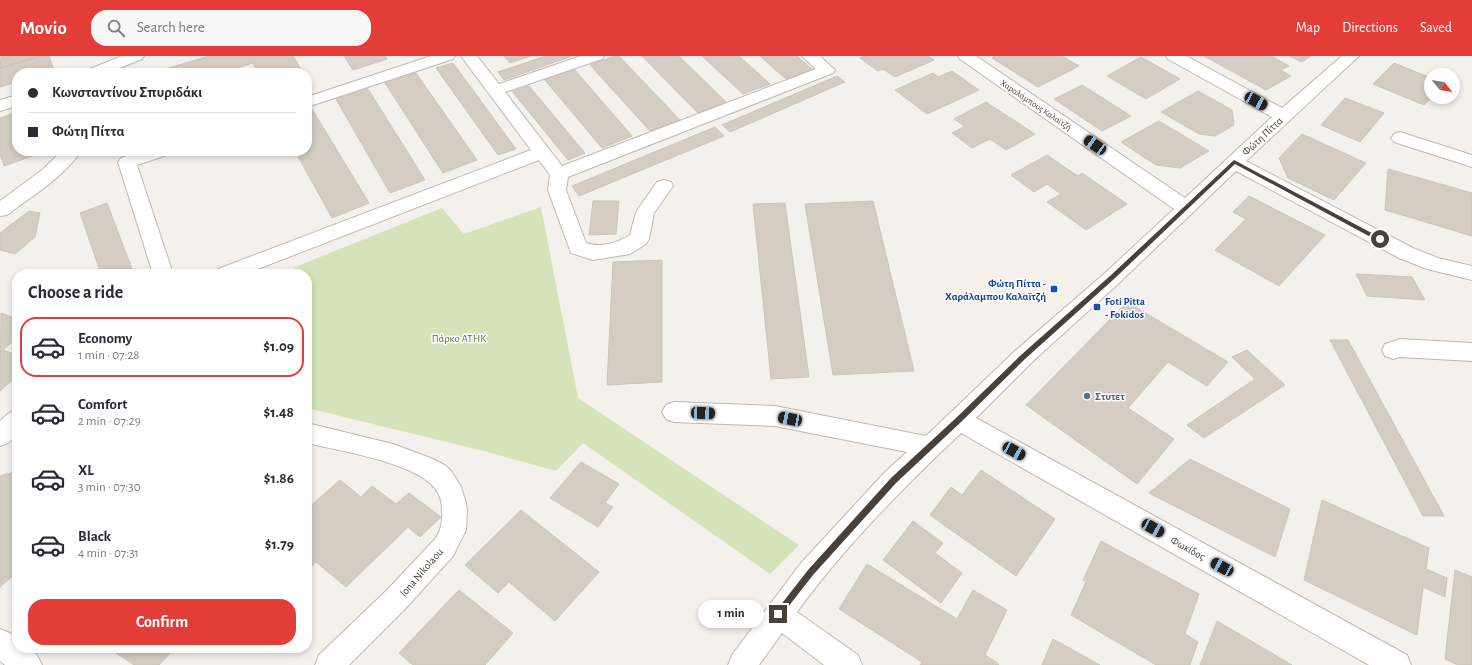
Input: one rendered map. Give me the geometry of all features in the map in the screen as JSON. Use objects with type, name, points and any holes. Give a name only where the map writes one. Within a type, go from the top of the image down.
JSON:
[{"type":"street","points":[[106,68],[136,56]]},
{"type":"street","points":[[312,100],[447,56]]},
{"type":"street","points":[[496,90],[596,56]]},
{"type":"street","points":[[560,174],[827,70],[810,56]]},
{"type":"street","name":"Χαραλάμπους Καλαϊτζή","points":[[966,56],[1186,208]]},
{"type":"street","points":[[1174,56],[1283,116]]},
{"type":"street","name":"Φώτη Πίττα","points":[[742,665],[810,572],[894,480],[931,447],[1023,357],[1112,278],[1283,116],[1351,56]]},
{"type":"street","points":[[475,57],[496,90],[560,174],[557,190],[578,248],[593,253],[623,249],[639,239],[645,212],[664,186]]},
{"type":"street","points":[[0,106],[12,102]]},
{"type":"street","points":[[1400,138],[1472,161]]},
{"type":"street","points":[[251,269],[266,266],[427,195],[542,152]]},
{"type":"street","points":[[0,210],[69,156]]},
{"type":"street","points":[[146,156],[127,162],[161,269]]},
{"type":"street","points":[[1234,162],[1406,253],[1434,264],[1472,273]]},
{"type":"street","points":[[1393,350],[1400,348],[1472,352]]},
{"type":"street","points":[[674,412],[775,416],[931,447]]},
{"type":"street","name":"Φωκίδος","points":[[959,420],[1391,663]]},
{"type":"street","points":[[0,436],[12,425]]},
{"type":"street","name":"Iona Nikolaou","points":[[312,434],[396,456],[422,466],[438,475],[448,487],[454,500],[455,518],[450,538],[433,561],[402,594],[329,665]]},
{"type":"street","points":[[778,614],[848,665]]},
{"type":"street","points":[[0,643],[12,652]]},
{"type":"street","points":[[13,653],[28,665]]},
{"type":"green space","name":"Πάρκο ΑΤΗΚ","points":[[541,207],[578,398],[799,545],[770,574],[583,443],[556,471],[484,451],[312,409],[312,269],[296,269],[295,267],[442,208],[464,234]]},
{"type":"building","points":[[1,56],[41,56],[0,68]]},
{"type":"building","points":[[41,56],[49,56],[53,68],[12,68],[12,83],[0,87],[0,68]]},
{"type":"building","points":[[209,56],[293,56],[300,68],[256,68],[253,63],[236,68],[169,68]]},
{"type":"building","points":[[344,56],[385,56],[387,59],[353,70]]},
{"type":"building","points":[[504,56],[531,56],[510,63]]},
{"type":"building","points":[[546,56],[572,56],[504,80],[498,72]]},
{"type":"building","points":[[619,56],[680,120],[650,131],[590,65]]},
{"type":"building","points":[[642,56],[679,56],[726,102],[698,113]]},
{"type":"building","points":[[702,56],[739,56],[770,84],[743,94]]},
{"type":"building","points":[[760,56],[797,56],[813,70],[787,80]]},
{"type":"building","points":[[864,56],[928,56],[934,60],[895,77],[883,69],[878,71],[860,58]]},
{"type":"building","points":[[993,56],[1062,56],[1079,66],[1038,87],[992,58],[995,57]]},
{"type":"building","points":[[1204,56],[1271,56],[1289,66],[1281,70],[1291,76],[1266,90]]},
{"type":"building","points":[[1289,56],[1311,56],[1302,62]]},
{"type":"building","points":[[1141,57],[1180,79],[1146,99],[1107,76]]},
{"type":"building","points":[[453,63],[516,149],[498,155],[436,68]]},
{"type":"building","points":[[1394,63],[1424,75],[1425,104],[1424,105],[1373,84]]},
{"type":"building","points":[[574,69],[632,136],[602,148],[544,79]]},
{"type":"building","points":[[952,71],[979,90],[927,114],[895,90],[933,73],[938,77]]},
{"type":"building","points":[[416,73],[477,160],[443,173],[385,83]]},
{"type":"building","points":[[837,76],[845,82],[730,132],[722,125]]},
{"type":"building","points":[[1082,85],[1131,116],[1102,131],[1054,99]]},
{"type":"building","points":[[529,86],[585,153],[568,160],[512,91]]},
{"type":"building","points":[[368,89],[425,180],[390,193],[336,99]]},
{"type":"building","points":[[1198,91],[1232,110],[1234,125],[1215,136],[1199,134],[1161,112]]},
{"type":"building","points":[[1345,98],[1384,113],[1360,142],[1321,125]]},
{"type":"building","points":[[986,102],[1035,134],[1006,150],[990,139],[972,148],[952,133],[965,126],[954,119]]},
{"type":"building","points":[[312,109],[369,203],[332,218],[298,156],[312,156]]},
{"type":"building","points":[[12,114],[12,156],[32,156],[4,166],[0,154],[0,118]]},
{"type":"building","points":[[1159,121],[1209,151],[1180,168],[1156,165],[1121,142]]},
{"type":"building","points":[[715,127],[724,136],[579,196],[572,186]]},
{"type":"building","points":[[1302,134],[1366,163],[1334,200],[1288,178],[1279,158]]},
{"type":"building","points":[[1047,155],[1078,176],[1082,173],[1127,204],[1086,230],[1047,202],[1061,194],[1047,184],[1034,192],[1011,175]]},
{"type":"building","points":[[1388,169],[1472,193],[1472,236],[1385,210]]},
{"type":"building","points":[[1249,196],[1325,235],[1279,286],[1215,250],[1246,219],[1233,212]]},
{"type":"building","points":[[593,201],[619,201],[616,234],[589,235]]},
{"type":"building","points":[[873,201],[914,371],[833,375],[805,204]]},
{"type":"building","points":[[107,203],[132,269],[99,269],[80,213]]},
{"type":"building","points":[[785,203],[809,377],[771,379],[753,204]]},
{"type":"building","points":[[29,211],[40,213],[35,237],[15,254],[0,250],[0,233]]},
{"type":"building","points":[[662,260],[662,382],[607,385],[613,262]]},
{"type":"building","points":[[1356,274],[1412,277],[1425,300],[1367,296]]},
{"type":"building","name":"Στυτετ","points":[[1127,302],[1228,362],[1207,386],[1168,362],[1128,408],[1174,439],[1137,484],[1026,405]]},
{"type":"building","points":[[1,313],[12,317],[12,342],[3,350],[12,353],[12,380],[0,391]]},
{"type":"building","points":[[1330,340],[1348,340],[1444,516],[1423,516]]},
{"type":"building","points":[[1247,350],[1285,385],[1204,438],[1187,425],[1255,379],[1232,357]]},
{"type":"building","points":[[1190,459],[1290,509],[1275,557],[1149,493]]},
{"type":"building","points":[[581,462],[619,484],[605,503],[613,507],[598,527],[550,498]]},
{"type":"building","points":[[981,470],[1055,519],[1016,576],[930,515],[951,487],[962,495]]},
{"type":"building","points":[[12,472],[12,576],[0,587],[0,476]]},
{"type":"building","points":[[340,480],[361,497],[372,486],[396,504],[409,493],[441,517],[420,537],[408,527],[346,587],[316,562],[312,566],[312,505]]},
{"type":"building","points":[[1322,500],[1429,548],[1426,569],[1447,578],[1445,597],[1423,587],[1417,635],[1304,580]]},
{"type":"building","points":[[521,510],[599,572],[555,621],[509,582],[498,593],[465,565]]},
{"type":"building","points":[[913,521],[943,543],[935,553],[962,573],[941,603],[883,560]]},
{"type":"building","points":[[1101,541],[1199,594],[1185,634],[1198,642],[1190,665],[1156,665],[1071,615],[1086,582],[1083,580]]},
{"type":"building","points":[[867,564],[957,619],[973,590],[1007,610],[985,655],[999,664],[920,665],[922,662],[839,609]]},
{"type":"building","points":[[1455,570],[1472,577],[1472,665],[1458,665],[1445,659]]},
{"type":"building","points":[[459,590],[513,633],[485,665],[413,665],[399,653]]},
{"type":"building","points":[[1217,621],[1292,665],[1200,665]]},
{"type":"building","points":[[1053,639],[1100,665],[1042,665]]},
{"type":"building","points":[[116,653],[170,653],[159,665],[134,665]]},
{"type":"place","name":"Φώτη Πίττα - Χαράλαμπου Καλαϊτζή","points":[[1054,289]]},
{"type":"place","name":"Foti Pitta - Fokidos","points":[[1097,307]]},
{"type":"place","name":"Στυτετ","points":[[1087,396]]},
{"type":"route","points":[[778,614],[810,572],[894,480],[931,447],[1023,357],[1112,278],[1234,162],[1380,239]]}]
